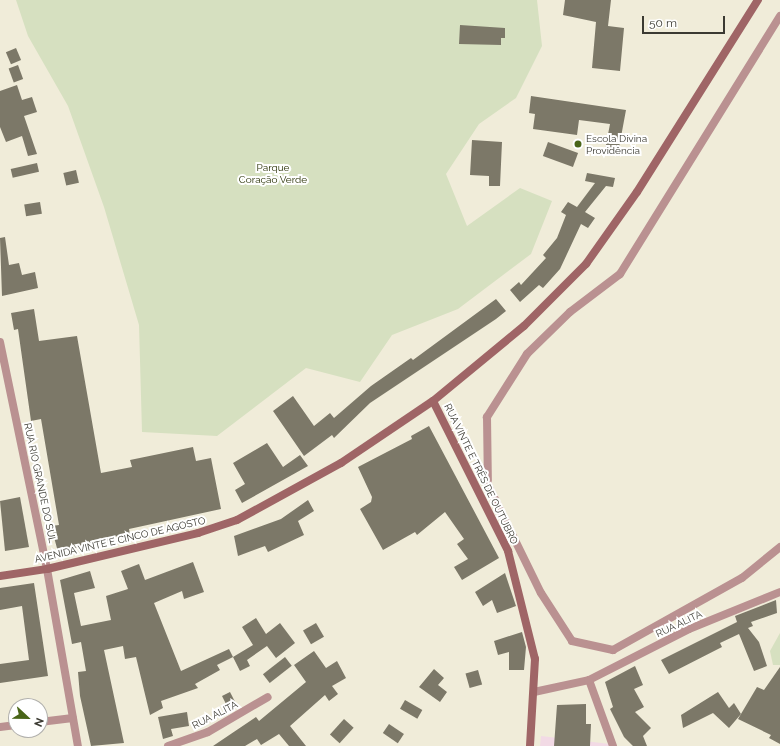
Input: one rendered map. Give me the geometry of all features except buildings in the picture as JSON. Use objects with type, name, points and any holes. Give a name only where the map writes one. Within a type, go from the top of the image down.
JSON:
[{"type":"main road","name":"AVENIDA VINTE E CINCO DE AGOSTO","points":[[0,576],[47,569],[198,533],[237,520],[341,463],[433,401],[524,326],[586,264],[637,192],[758,0]]},
{"type":"main road","name":"RUA VINTE E TRÊS DE OUTUBRO","points":[[433,401],[508,551],[530,634],[534,692],[530,746]]},
{"type":"street","points":[[780,16],[620,274],[570,312],[527,354],[487,417],[488,485],[541,593],[572,640],[613,650],[742,578],[780,547]]},
{"type":"street","name":"RUA RIO GRANDE DO SUL","points":[[0,342],[47,569],[78,746]]},
{"type":"street","name":"RUA ALITA","points":[[534,692],[589,680],[689,629],[780,592]]},
{"type":"street","points":[[589,680],[613,746]]},
{"type":"street","name":"RUA ALITA","points":[[168,746],[208,732],[268,697]]},
{"type":"street","points":[[48,721],[73,718]]},
{"type":"shaded area","points":[[541,736],[610,744],[610,746],[540,746]]},
{"type":"green space","name":"Parque Coração Verde","points":[[16,0],[537,0],[542,46],[516,98],[479,124],[446,174],[467,226],[520,188],[552,201],[531,254],[458,309],[392,335],[360,382],[306,368],[217,436],[142,432],[139,325],[104,207],[68,106],[28,36]]},
{"type":"green space","points":[[780,633],[780,665],[773,665],[770,651]]},
{"type":"place","name":"Escola Divina Providência","points":[[578,144]]}]
